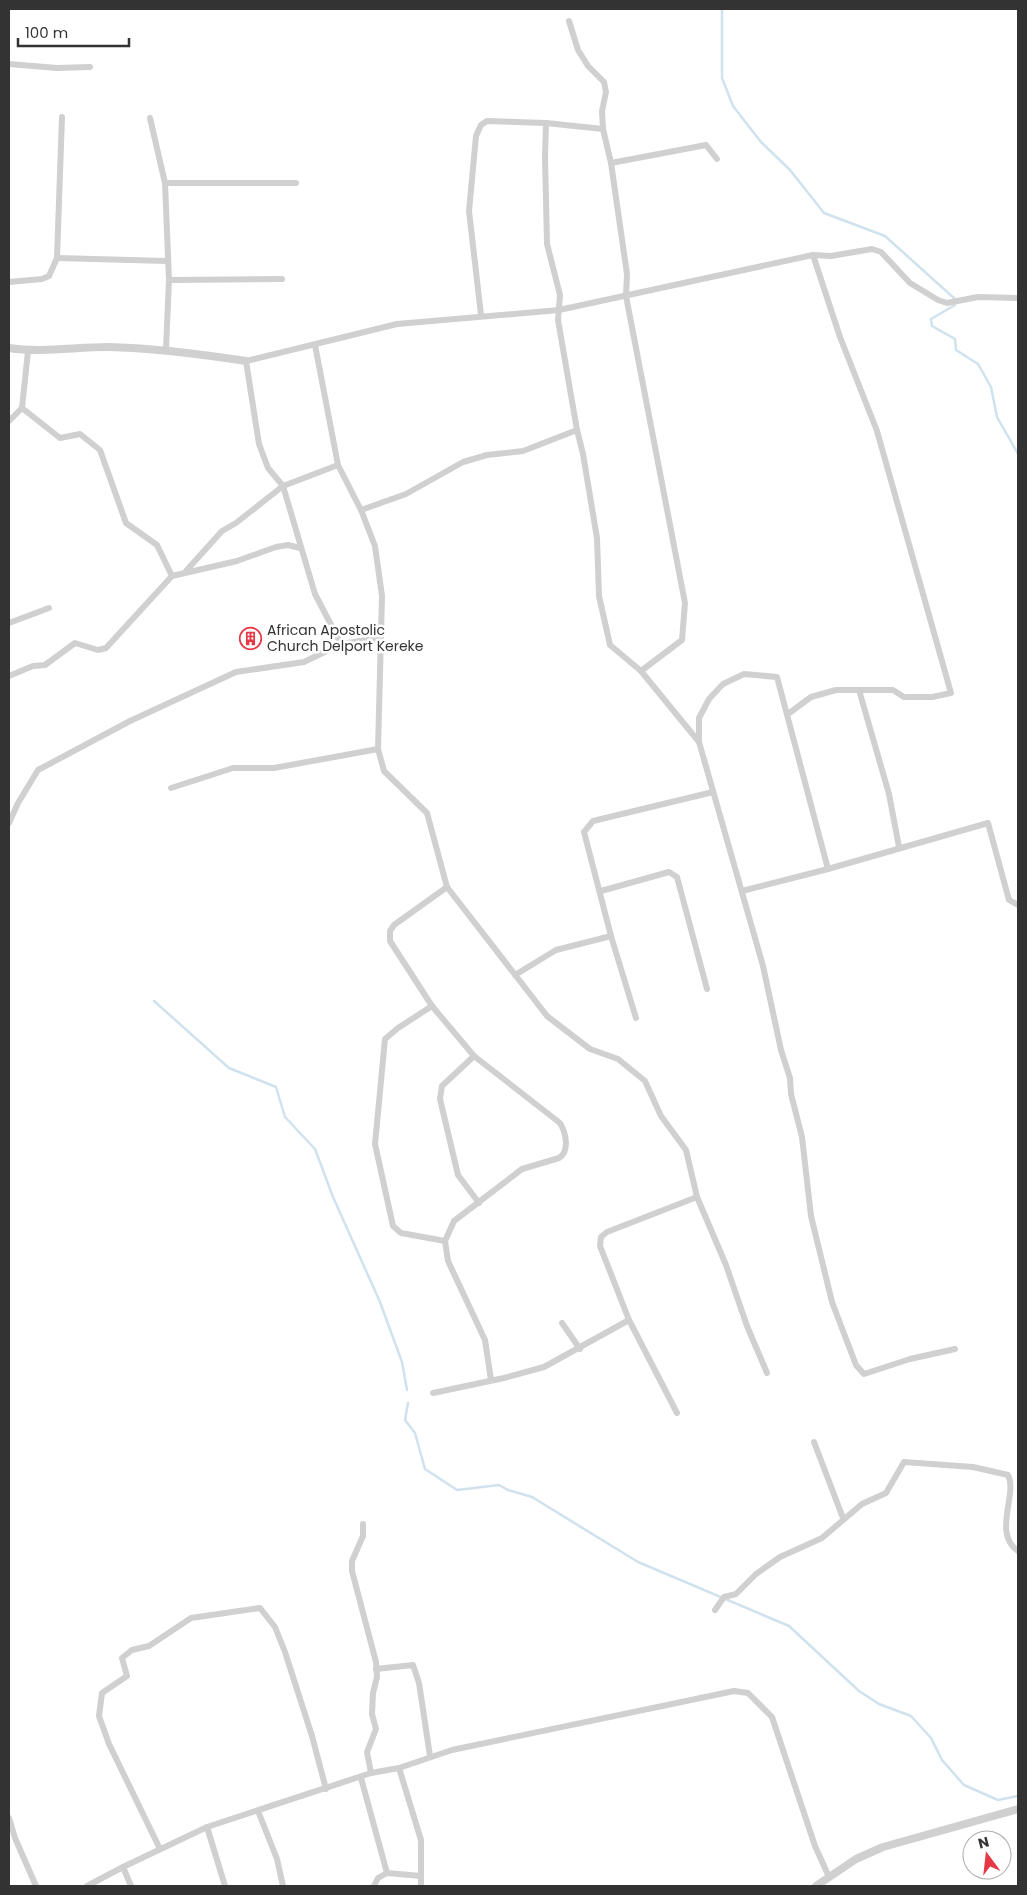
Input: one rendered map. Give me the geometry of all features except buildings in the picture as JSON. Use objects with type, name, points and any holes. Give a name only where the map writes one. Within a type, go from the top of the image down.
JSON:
[{"type":"street","points":[[569,21],[578,50],[588,66],[604,82],[606,92],[602,110],[603,129],[611,163],[627,274],[626,296],[685,603],[682,640],[641,671]]},
{"type":"street","points":[[9,64],[57,68],[90,67]]},
{"type":"street","points":[[9,282],[42,279],[49,276],[57,258],[62,117]]},
{"type":"street","points":[[150,118],[165,182],[169,280],[166,349]]},
{"type":"street","points":[[481,315],[469,211],[476,136],[480,125],[487,121],[546,123],[603,129]]},
{"type":"street","points":[[546,123],[547,244],[560,295],[558,320],[597,538],[599,596],[610,645],[641,671],[699,742]]},
{"type":"street","points":[[611,163],[706,145],[717,159]]},
{"type":"street","points":[[165,182],[296,182]]},
{"type":"street","points":[[9,348],[28,351],[106,347],[166,349],[246,360],[397,324],[481,315],[559,310],[813,255],[831,256],[872,249],[881,252],[910,283],[938,300],[947,303],[978,297],[1018,298]]},
{"type":"street","points":[[788,714],[811,697],[836,690],[893,690],[904,696],[932,697],[951,693],[877,431],[840,337],[813,255]]},
{"type":"street","points":[[57,258],[167,261]]},
{"type":"street","points":[[169,280],[282,279]]},
{"type":"street","points":[[315,345],[338,465],[375,546],[382,596],[378,749],[384,771],[427,813],[447,887],[547,1016],[590,1049],[618,1059],[645,1081],[661,1116],[686,1150],[697,1197],[726,1265],[747,1326],[767,1373]]},
{"type":"street","points":[[9,421],[22,408],[28,351]]},
{"type":"street","points":[[246,360],[259,444],[268,468],[283,486],[293,514],[300,548],[315,594],[341,644]]},
{"type":"street","points":[[22,408],[60,438],[80,434],[100,450],[126,523],[157,545],[172,576]]},
{"type":"street","points":[[360,510],[406,494],[463,462],[488,455],[523,451],[577,430]]},
{"type":"street","points":[[186,571],[222,530],[236,523],[283,486],[338,465]]},
{"type":"street","points":[[9,676],[33,666],[45,664],[75,643],[98,650],[106,648],[172,576],[186,571],[237,561],[276,547],[288,545],[300,548]]},
{"type":"street","points":[[9,623],[49,608]]},
{"type":"street","points":[[9,823],[18,803],[38,770],[130,721],[236,672],[304,662],[341,644],[380,638]]},
{"type":"street","points":[[828,869],[777,677],[744,674],[723,684],[709,699],[699,718],[699,742],[767,980],[802,1138],[811,1216],[832,1302],[856,1365],[864,1374],[910,1359],[955,1349]]},
{"type":"street","points":[[859,690],[886,786],[899,847]]},
{"type":"street","points":[[171,788],[233,768],[274,768],[378,749]]},
{"type":"street","points":[[636,1018],[611,936],[601,891],[584,832],[593,821],[713,792]]},
{"type":"street","points":[[742,891],[828,869],[899,847],[988,823],[1009,900],[1018,904]]},
{"type":"street","points":[[601,891],[660,873],[669,872],[677,877],[707,989]]},
{"type":"street","points":[[447,887],[394,925],[390,931],[390,940],[432,1006],[474,1056],[560,1123],[564,1130],[566,1147],[563,1155],[559,1158],[522,1169],[454,1221],[445,1242],[448,1261],[485,1340],[491,1380]]},
{"type":"street","points":[[515,975],[556,950],[611,936]]},
{"type":"street","points":[[432,1006],[398,1028],[385,1039],[375,1144],[393,1226],[401,1233],[445,1242]]},
{"type":"street","points":[[474,1056],[442,1086],[440,1099],[458,1175],[479,1203]]},
{"type":"street","points":[[677,1413],[628,1320],[600,1246],[601,1236],[697,1197]]},
{"type":"street","points":[[433,1393],[517,1375],[544,1367],[580,1349],[628,1320]]},
{"type":"street","points":[[562,1323],[580,1349]]},
{"type":"street","points":[[814,1442],[843,1518]]},
{"type":"street","points":[[715,1610],[724,1597],[736,1594],[756,1574],[780,1557],[822,1538],[843,1518],[862,1504],[886,1493],[904,1462],[985,1469],[1006,1474],[1010,1478],[1006,1520],[1009,1540],[1018,1551]]},
{"type":"street","points":[[363,1524],[363,1536],[352,1561],[352,1571],[364,1610],[376,1669],[372,1714],[376,1729],[367,1752],[371,1773]]},
{"type":"street","points":[[160,1849],[109,1744],[99,1716],[102,1693],[127,1676],[122,1658],[132,1650],[149,1646],[191,1618],[260,1608],[275,1627],[294,1678],[326,1789]]},
{"type":"street","points":[[376,1669],[413,1665],[419,1683],[430,1756]]},
{"type":"street","points":[[87,1886],[207,1827],[361,1778],[371,1773],[399,1768],[430,1756],[734,1691],[748,1693],[772,1717],[815,1846],[829,1877]]},
{"type":"street","points":[[399,1768],[421,1840],[421,1886]]},
{"type":"street","points":[[361,1778],[387,1873]]},
{"type":"street","points":[[816,1886],[856,1859],[883,1847],[1018,1809]]},
{"type":"street","points":[[258,1811],[277,1859],[283,1886]]},
{"type":"street","points":[[9,1818],[15,1838],[36,1886]]},
{"type":"street","points":[[207,1827],[225,1886]]},
{"type":"street","points":[[123,1867],[131,1886]]},
{"type":"street","points":[[374,1886],[378,1878],[387,1873],[421,1876]]},
{"type":"waterway","points":[[722,9],[722,78],[733,106],[761,142],[790,170],[824,213],[885,236],[955,299]]},
{"type":"waterway","points":[[955,305],[931,319],[932,326],[955,339],[956,350],[978,364],[991,387],[997,417],[1018,454]]},
{"type":"waterway","points":[[154,1001],[229,1068],[276,1087],[285,1117],[315,1149],[333,1197],[380,1302],[402,1362],[407,1390]]},
{"type":"waterway","points":[[408,1403],[405,1420],[415,1433],[425,1469],[457,1490],[499,1485],[508,1490],[532,1497],[638,1562],[789,1626],[859,1691],[879,1704],[911,1716],[931,1738],[942,1760],[964,1785],[998,1800],[1018,1796]]},
{"type":"place","name":"African Apostolic Church Delport Kereke","points":[[251,638]]}]
